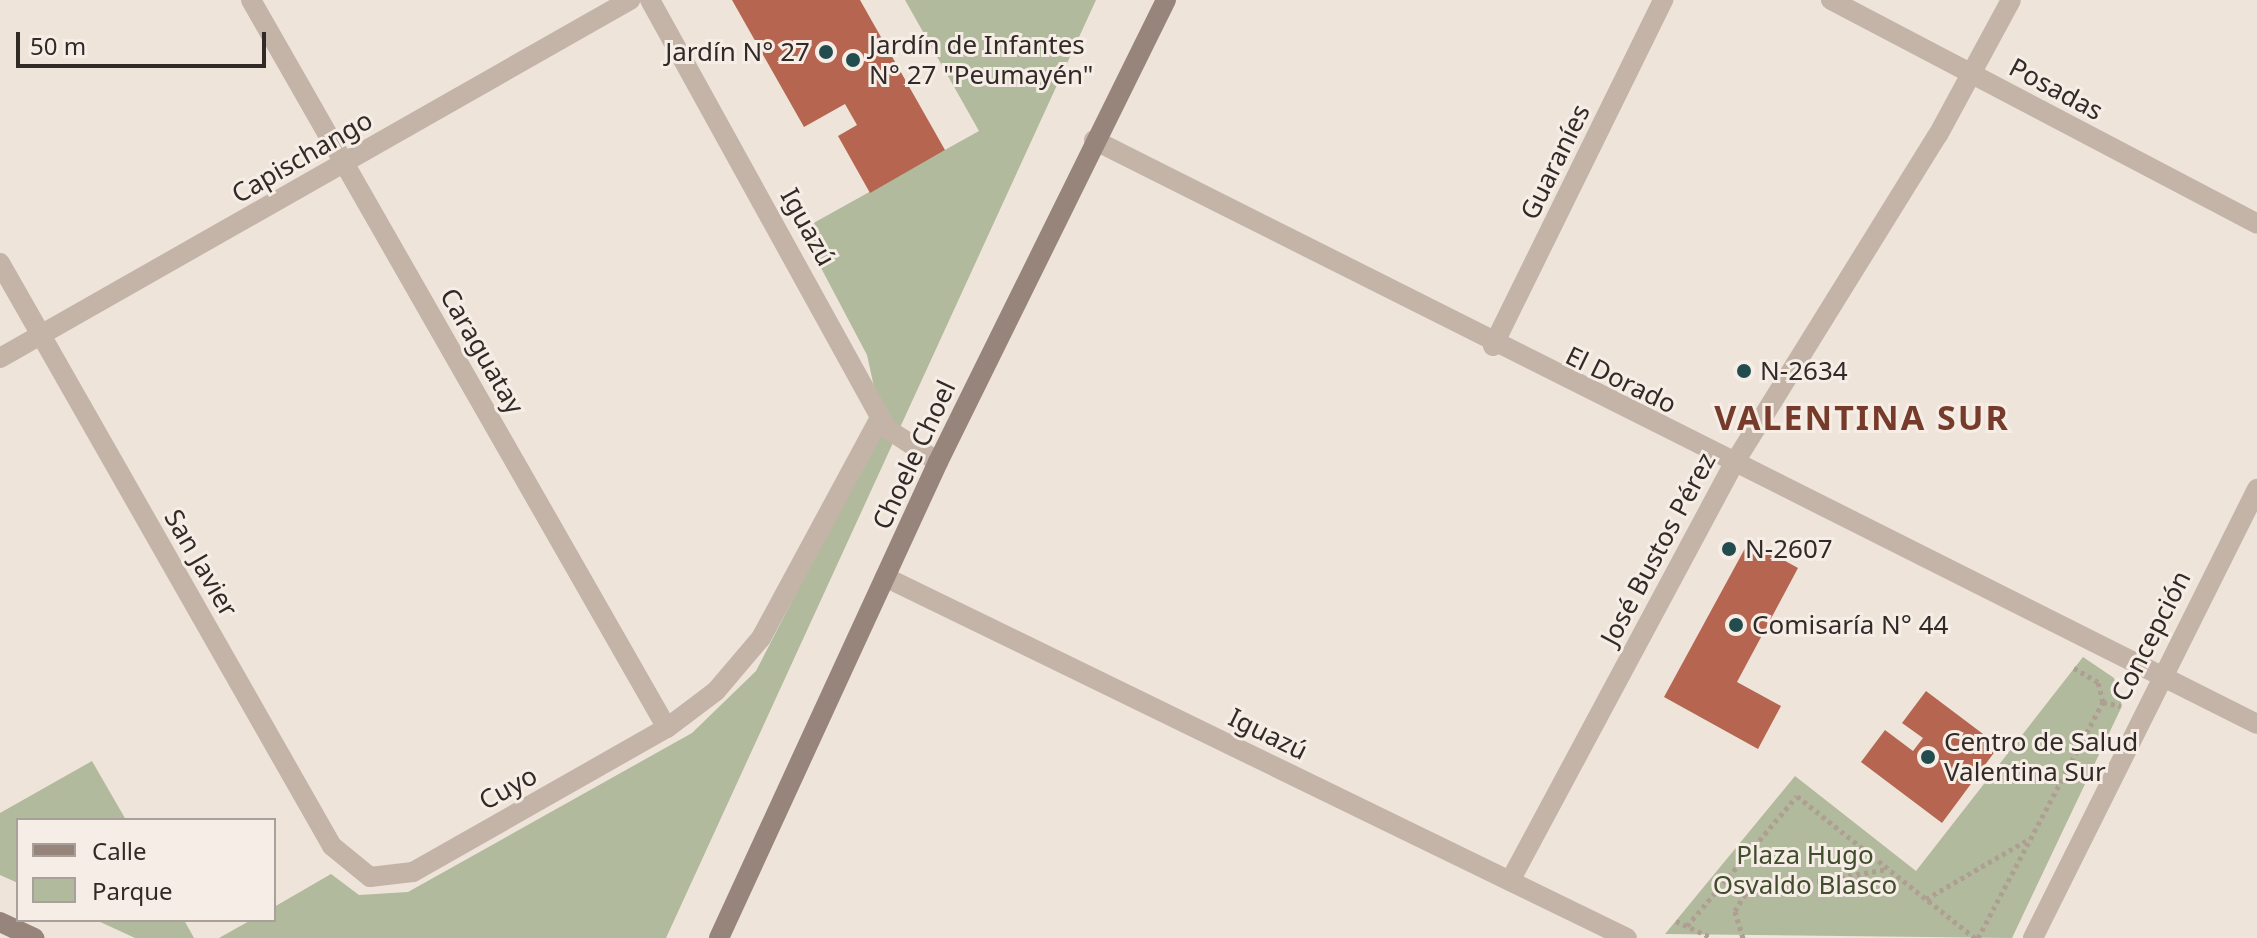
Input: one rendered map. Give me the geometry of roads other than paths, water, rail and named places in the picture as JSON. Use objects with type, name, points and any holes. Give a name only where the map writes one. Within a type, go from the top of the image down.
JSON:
[{"type":"street","name":"Caraguatay","points":[[251,0],[667,728]]},
{"type":"street","name":"Capischango","points":[[0,358],[630,0]]},
{"type":"street","name":"Iguazú","points":[[650,0],[880,418],[892,434],[938,462]]},
{"type":"street","name":"Choele Choel","points":[[719,938],[938,462],[1094,140],[1166,0]]},
{"type":"street","name":"Guaraníes","points":[[1493,346],[1663,0]]},
{"type":"street","name":"Posadas","points":[[1831,0],[2257,224]]},
{"type":"street","name":"José Bustos Pérez","points":[[1510,881],[1733,465],[1973,75],[2011,0]]},
{"type":"street","name":"El Dorado","points":[[1094,140],[1493,346],[2257,724]]},
{"type":"street","name":"San Javier","points":[[0,263],[332,846],[370,877]]},
{"type":"street","name":"Choele Choel","points":[[667,728],[716,691],[761,638],[880,418]]},
{"type":"street","name":"Concepción","points":[[2033,938],[2159,675],[2257,489]]},
{"type":"street","name":"Iguazú","points":[[885,577],[1627,938]]},
{"type":"street","name":"Cuyo","points":[[370,877],[413,872],[667,728]]},
{"type":"street","points":[[0,922],[35,938]]},
{"type":"place","name":"Jardín N° 27","points":[[826,52]]},
{"type":"place","name":"Jardín de Infantes N° 27 \"Peumayén\"","points":[[853,60]]},
{"type":"place","name":"N-2634","points":[[1744,371]]},
{"type":"place","name":"N-2607","points":[[1729,549]]},
{"type":"place","name":"Comisaría N° 44","points":[[1736,625]]},
{"type":"place","name":"Centro de Salud Valentina Sur","points":[[1928,757]]},
{"type":"district","name":"VALENTINA SUR","points":[[1862,418]]},
{"type":"park label","name":"Plaza Hugo Osvaldo Blasco","points":[[1805,870]]}]
